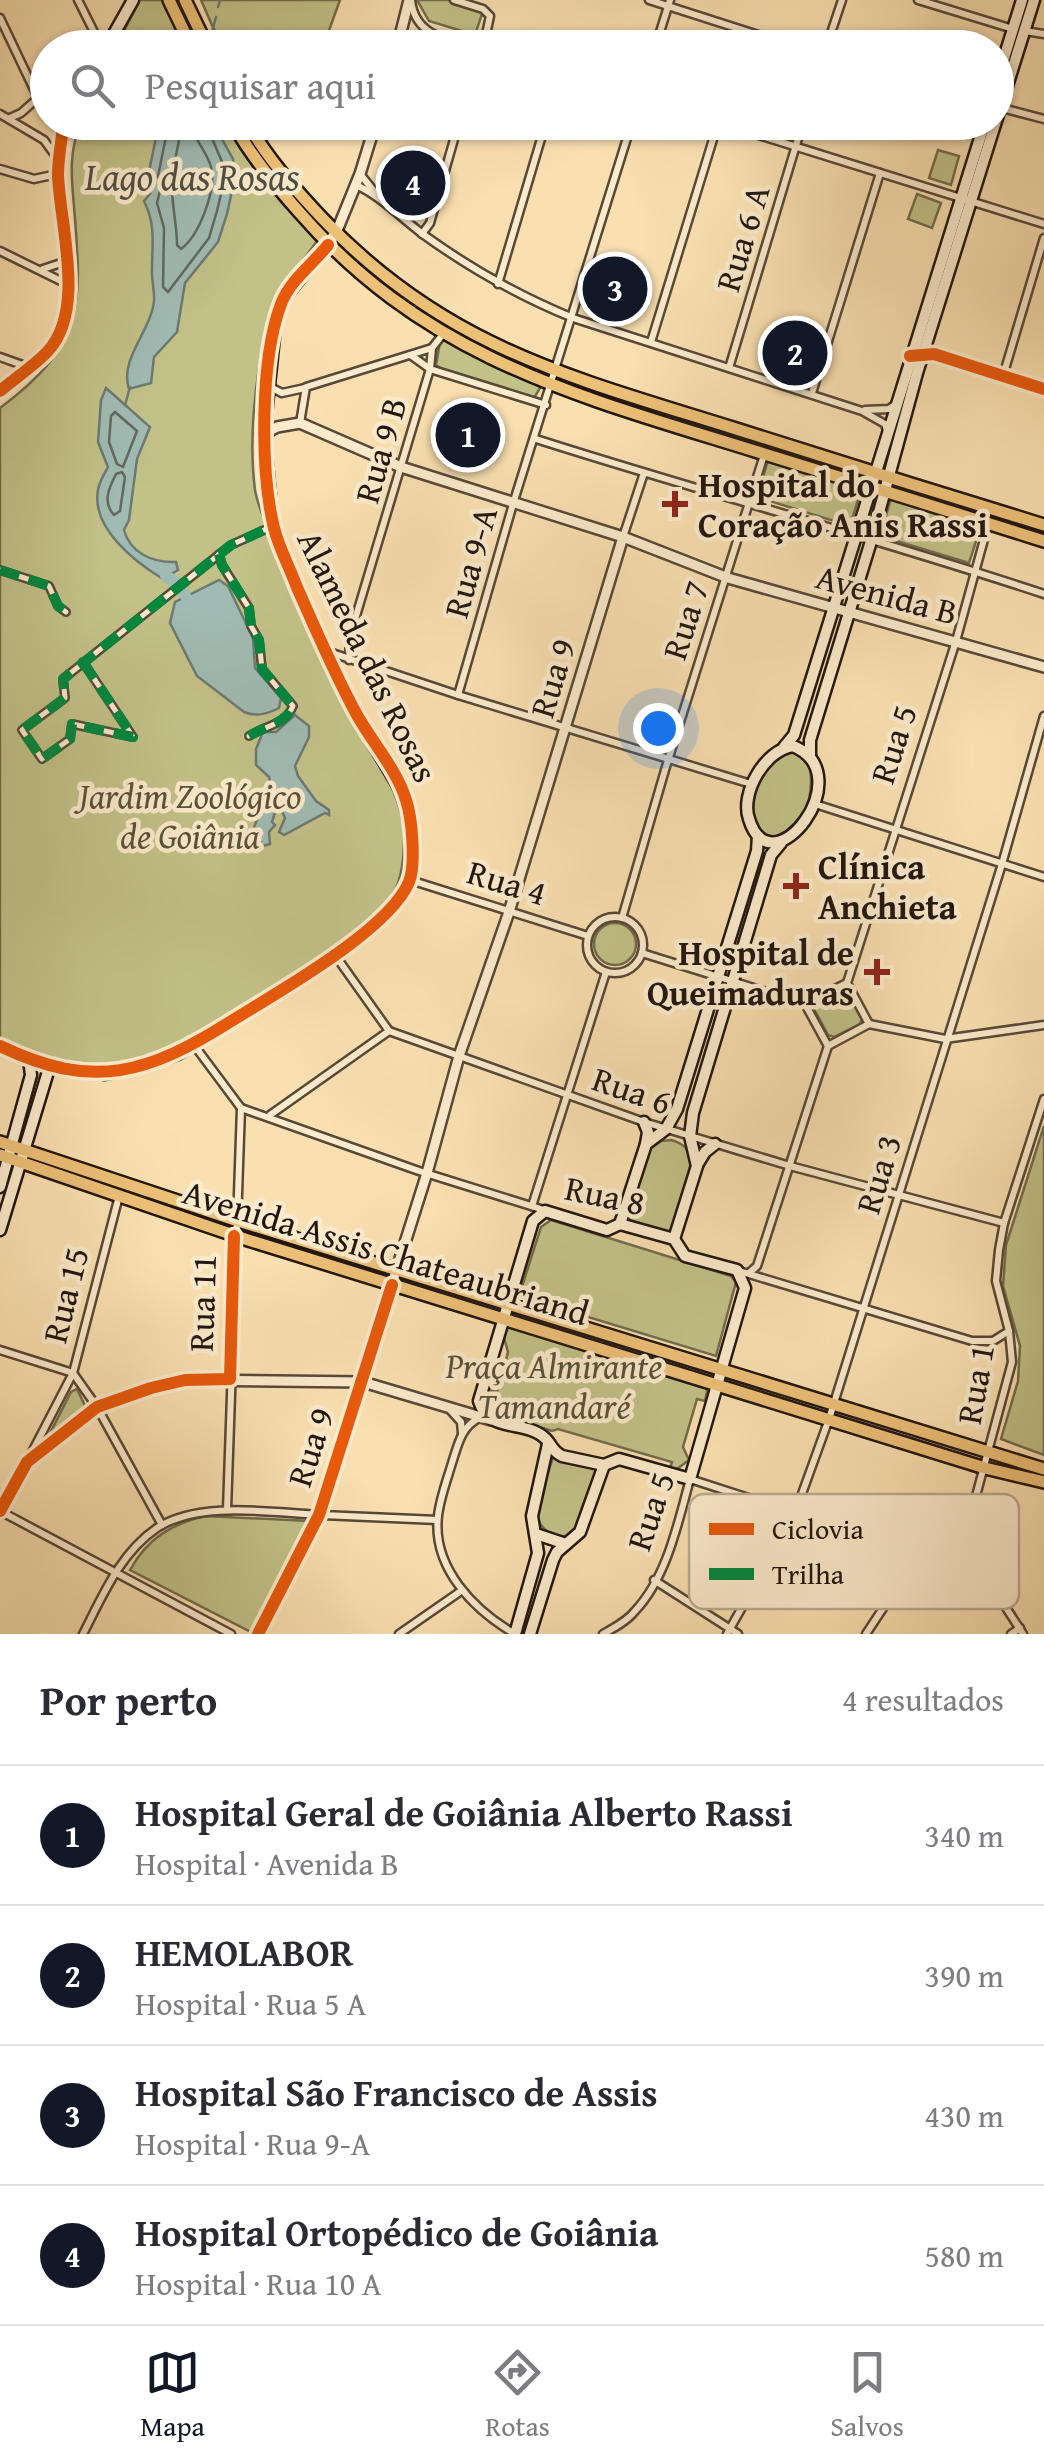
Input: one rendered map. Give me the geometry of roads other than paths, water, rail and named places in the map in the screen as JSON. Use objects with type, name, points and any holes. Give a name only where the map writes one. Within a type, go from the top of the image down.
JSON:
[{"type":"main road","points":[[115,30],[134,0]]},
{"type":"main road","points":[[169,0],[183,30]]},
{"type":"main road","points":[[185,0],[199,30]]},
{"type":"main road","points":[[1014,50],[1022,0]]},
{"type":"main road","points":[[1014,42],[1034,0]]},
{"type":"main road","points":[[0,392],[48,350],[67,308],[68,261],[58,174],[63,140]]},
{"type":"main road","points":[[243,140],[263,171],[328,245],[439,334],[551,386],[1044,540]]},
{"type":"main road","points":[[260,140],[290,183],[380,272],[439,316],[508,353],[555,372],[1044,525]]},
{"type":"main road","points":[[697,1166],[690,1136],[693,1113],[771,856],[795,835],[814,804],[816,775],[810,740],[924,355],[980,140]]},
{"type":"main road","points":[[646,1144],[666,1128],[677,1110],[757,851],[758,836],[747,815],[752,784],[772,756],[794,735],[910,356],[988,140]]},
{"type":"main road","name":"Alameda das Rosas","points":[[336,232],[282,300],[267,385],[264,434],[273,526],[356,713],[406,798],[412,835],[410,880]]},
{"type":"main road","points":[[784,747],[793,746],[810,756]]},
{"type":"main road","points":[[758,836],[782,843]]},
{"type":"main road","points":[[0,1046],[50,1065],[105,1074],[140,1067],[194,1045],[335,956],[389,910],[410,880]]},
{"type":"main road","points":[[740,906],[755,911]]},
{"type":"main road","points":[[29,1059],[37,1077]]},
{"type":"main road","points":[[0,1186],[37,1077],[50,1065]]},
{"type":"main road","points":[[620,1224],[646,1144],[648,1132],[644,1122]]},
{"type":"main road","points":[[674,1239],[697,1166],[704,1152],[715,1144]]},
{"type":"main road","points":[[0,1230],[11,1152]]},
{"type":"main road","name":"Avenida Assis Chateaubriand","points":[[11,1152],[119,1196],[234,1236],[985,1468],[1044,1482]]},
{"type":"main road","name":"Avenida Assis Chateaubriand","points":[[11,1152],[1044,1469]]},
{"type":"main road","points":[[545,1210],[534,1221],[502,1318],[479,1401],[485,1419],[545,1437],[562,1456],[604,1466],[619,1459],[690,1479]]},
{"type":"main road","name":"Rua 8","points":[[545,1210],[608,1230],[620,1224],[674,1239],[685,1256],[743,1272]]},
{"type":"main road","name":"Rua 5","points":[[690,1479],[745,1288],[743,1272]]},
{"type":"main road","points":[[515,1634],[538,1554],[532,1516],[548,1444]]},
{"type":"main road","points":[[530,1634],[553,1560],[580,1532],[604,1466]]},
{"type":"main road","points":[[536,1534],[566,1544]]},
{"type":"street","points":[[78,0],[94,30]]},
{"type":"street","points":[[402,30],[410,0]]},
{"type":"street","points":[[410,0],[425,30]]},
{"type":"street","points":[[454,0],[482,9],[490,16],[486,30]]},
{"type":"street","points":[[649,0],[747,30]]},
{"type":"street","points":[[832,30],[842,0]]},
{"type":"street","points":[[918,0],[1044,34]]},
{"type":"street","points":[[661,30],[669,3]]},
{"type":"street","points":[[0,18],[30,81]]},
{"type":"street","points":[[9,118],[30,105]]},
{"type":"street","points":[[1014,112],[1044,119]]},
{"type":"street","points":[[0,114],[30,131]]},
{"type":"street","points":[[44,140],[59,160]]},
{"type":"street","points":[[336,232],[370,140]]},
{"type":"street","points":[[422,234],[430,222],[454,140]]},
{"type":"street","points":[[498,284],[541,140]]},
{"type":"street","points":[[555,372],[627,140]]},
{"type":"street","points":[[650,342],[712,140]]},
{"type":"street","points":[[773,140],[1044,224]]},
{"type":"street","name":"Rua 6 A","points":[[729,368],[797,140]]},
{"type":"street","points":[[0,170],[34,179],[58,174]]},
{"type":"street","points":[[812,393],[880,172]]},
{"type":"street","points":[[358,180],[422,234],[498,284],[573,318],[862,410],[885,424],[888,432]]},
{"type":"street","points":[[1002,377],[1044,238]]},
{"type":"street","points":[[0,251],[67,284]]},
{"type":"street","points":[[42,269],[68,261]]},
{"type":"street","points":[[267,385],[282,393],[306,387],[432,348],[439,334]]},
{"type":"street","name":"Rua 9 B","points":[[349,660],[350,636],[430,369],[432,348]]},
{"type":"street","points":[[910,356],[934,354],[1044,389]]},
{"type":"street","points":[[411,355],[430,369],[546,404]]},
{"type":"street","points":[[3,358],[28,368]]},
{"type":"street","points":[[3,358],[14,379]]},
{"type":"street","name":"Rua 9-A","points":[[458,695],[512,504],[555,372]]},
{"type":"street","points":[[264,434],[300,423],[306,387]]},
{"type":"street","points":[[862,410],[889,409],[897,403]]},
{"type":"street","name":"Avenida B","points":[[300,423],[402,466],[623,537],[728,578],[1044,668]]},
{"type":"street","points":[[536,440],[872,538],[1044,594]]},
{"type":"street","name":"Rua 7","points":[[622,918],[765,454]]},
{"type":"street","name":"Rua 9","points":[[258,1634],[319,1515],[427,1173],[459,1056],[509,912],[644,473]]},
{"type":"street","name":"Rua 5","points":[[847,982],[956,641],[989,523]]},
{"type":"street","points":[[83,662],[133,737],[73,725],[70,739],[42,759],[22,730],[65,698],[63,679],[83,662],[231,545],[273,526]]},
{"type":"street","points":[[219,554],[249,608],[251,626],[259,640],[262,669],[293,706],[280,723],[249,736]]},
{"type":"street","points":[[0,570],[49,586],[52,597],[66,612]]},
{"type":"street","points":[[326,650],[458,695],[752,784]]},
{"type":"street","name":"Rua 3","points":[[802,1494],[829,1419],[1002,864],[1044,716]]},
{"type":"street","points":[[814,804],[1044,877]]},
{"type":"street","name":"Rua 4","points":[[410,880],[588,936]]},
{"type":"street","points":[[606,918],[622,918],[641,935],[642,952],[632,968],[606,972],[588,953],[588,936],[606,918]]},
{"type":"street","points":[[642,952],[806,1004],[847,982],[869,1024]]},
{"type":"street","points":[[268,1116],[389,1031],[335,956]]},
{"type":"street","points":[[532,1206],[606,972]]},
{"type":"street","points":[[806,1004],[828,1046],[869,1024],[946,1038],[1044,1024]]},
{"type":"street","name":"Rua 6","points":[[389,1031],[644,1122],[1004,1223]]},
{"type":"street","points":[[194,1045],[241,1108]]},
{"type":"street","name":"Rua 5","points":[[743,1272],[757,1266],[828,1046]]},
{"type":"street","name":"Rua 1","points":[[978,1494],[1012,1362],[1010,1331],[996,1281],[1004,1223],[1044,1099]]},
{"type":"street","name":"Rua 8","points":[[241,1108],[545,1210]]},
{"type":"street","name":"Rua 11","points":[[227,1510],[241,1108]]},
{"type":"street","name":"Rua 15","points":[[0,1511],[73,1373],[119,1196]]},
{"type":"street","name":"Rua 8","points":[[743,1272],[972,1341],[993,1341],[1010,1331]]},
{"type":"street","points":[[0,1350],[73,1373],[98,1407],[162,1525]]},
{"type":"street","points":[[28,1462],[98,1407],[185,1380],[363,1382],[485,1419]]},
{"type":"street","points":[[451,1410],[461,1422],[462,1434]]},
{"type":"street","points":[[485,1419],[468,1424],[462,1434],[438,1520],[448,1568],[461,1591],[496,1623],[515,1634]]},
{"type":"street","points":[[690,1479],[736,1494]]},
{"type":"street","name":"Rua 5","points":[[603,1634],[636,1611],[654,1580],[678,1522],[690,1479]]},
{"type":"street","points":[[83,1634],[115,1572],[139,1543],[162,1525],[179,1518],[227,1510],[438,1520]]},
{"type":"street","points":[[0,1511],[230,1634]]},
{"type":"street","points":[[654,1580],[689,1605]]},
{"type":"street","points":[[399,1634],[461,1591]]},
{"type":"street","points":[[695,1609],[728,1632],[738,1634]]},
{"type":"street","name":"Rua 3","points":[[728,1632],[741,1609]]},
{"type":"street","points":[[866,1634],[883,1609]]},
{"type":"street","points":[[1007,1609],[1021,1631],[1011,1634]]},
{"type":"water","name":"Lago das Rosas","points":[[155,140],[222,140],[233,159],[235,177],[218,242],[185,283],[177,332],[154,357],[151,383],[129,389],[128,367],[154,301],[152,226],[144,201],[150,194],[147,181]]},
{"type":"water","points":[[106,388],[150,427],[137,459],[129,520],[124,530],[131,545],[144,555],[176,562],[178,570],[163,579],[128,553],[101,518],[98,490],[108,467],[98,442],[101,400]]},
{"type":"water","points":[[219,580],[228,586],[253,638],[255,668],[281,698],[275,710],[257,715],[244,712],[197,676],[170,623],[175,602]]},
{"type":"water","points":[[295,715],[309,726],[309,737],[295,766],[298,776],[316,801],[329,810],[329,815],[325,813],[284,835],[279,832],[285,818],[278,803],[272,822],[275,825],[269,832],[270,844],[263,846],[253,830],[260,812],[274,801],[269,777],[256,765],[256,749],[263,732],[276,732]]},
{"type":"waterway","points":[[218,7],[220,0]]},
{"type":"waterway","points":[[213,30],[216,17]]},
{"type":"waterway","points":[[125,405],[130,387]]},
{"type":"waterway","points":[[166,576],[185,595]]},
{"type":"place","name":"Hospital Ortopédico de Goiânia","points":[[413,183]]},
{"type":"place","name":"Hospital São Francisco de Assis","points":[[615,289]]},
{"type":"place","name":"HEMOLABOR","points":[[795,353]]},
{"type":"place","name":"Hospital Geral de Goiânia Alberto Rassi","points":[[468,435]]},
{"type":"place","name":"Hospital do Coração Anis Rassi","points":[[675,504]]},
{"type":"place","name":"Clínica Anchieta","points":[[796,886]]},
{"type":"place","name":"Hospital de Queimaduras","points":[[877,972]]},
{"type":"park label","name":"Jardim Zoológico de Goiânia","points":[[190,815]]},
{"type":"park label","name":"Praça Almirante Tamandaré","points":[[554,1385]]}]
